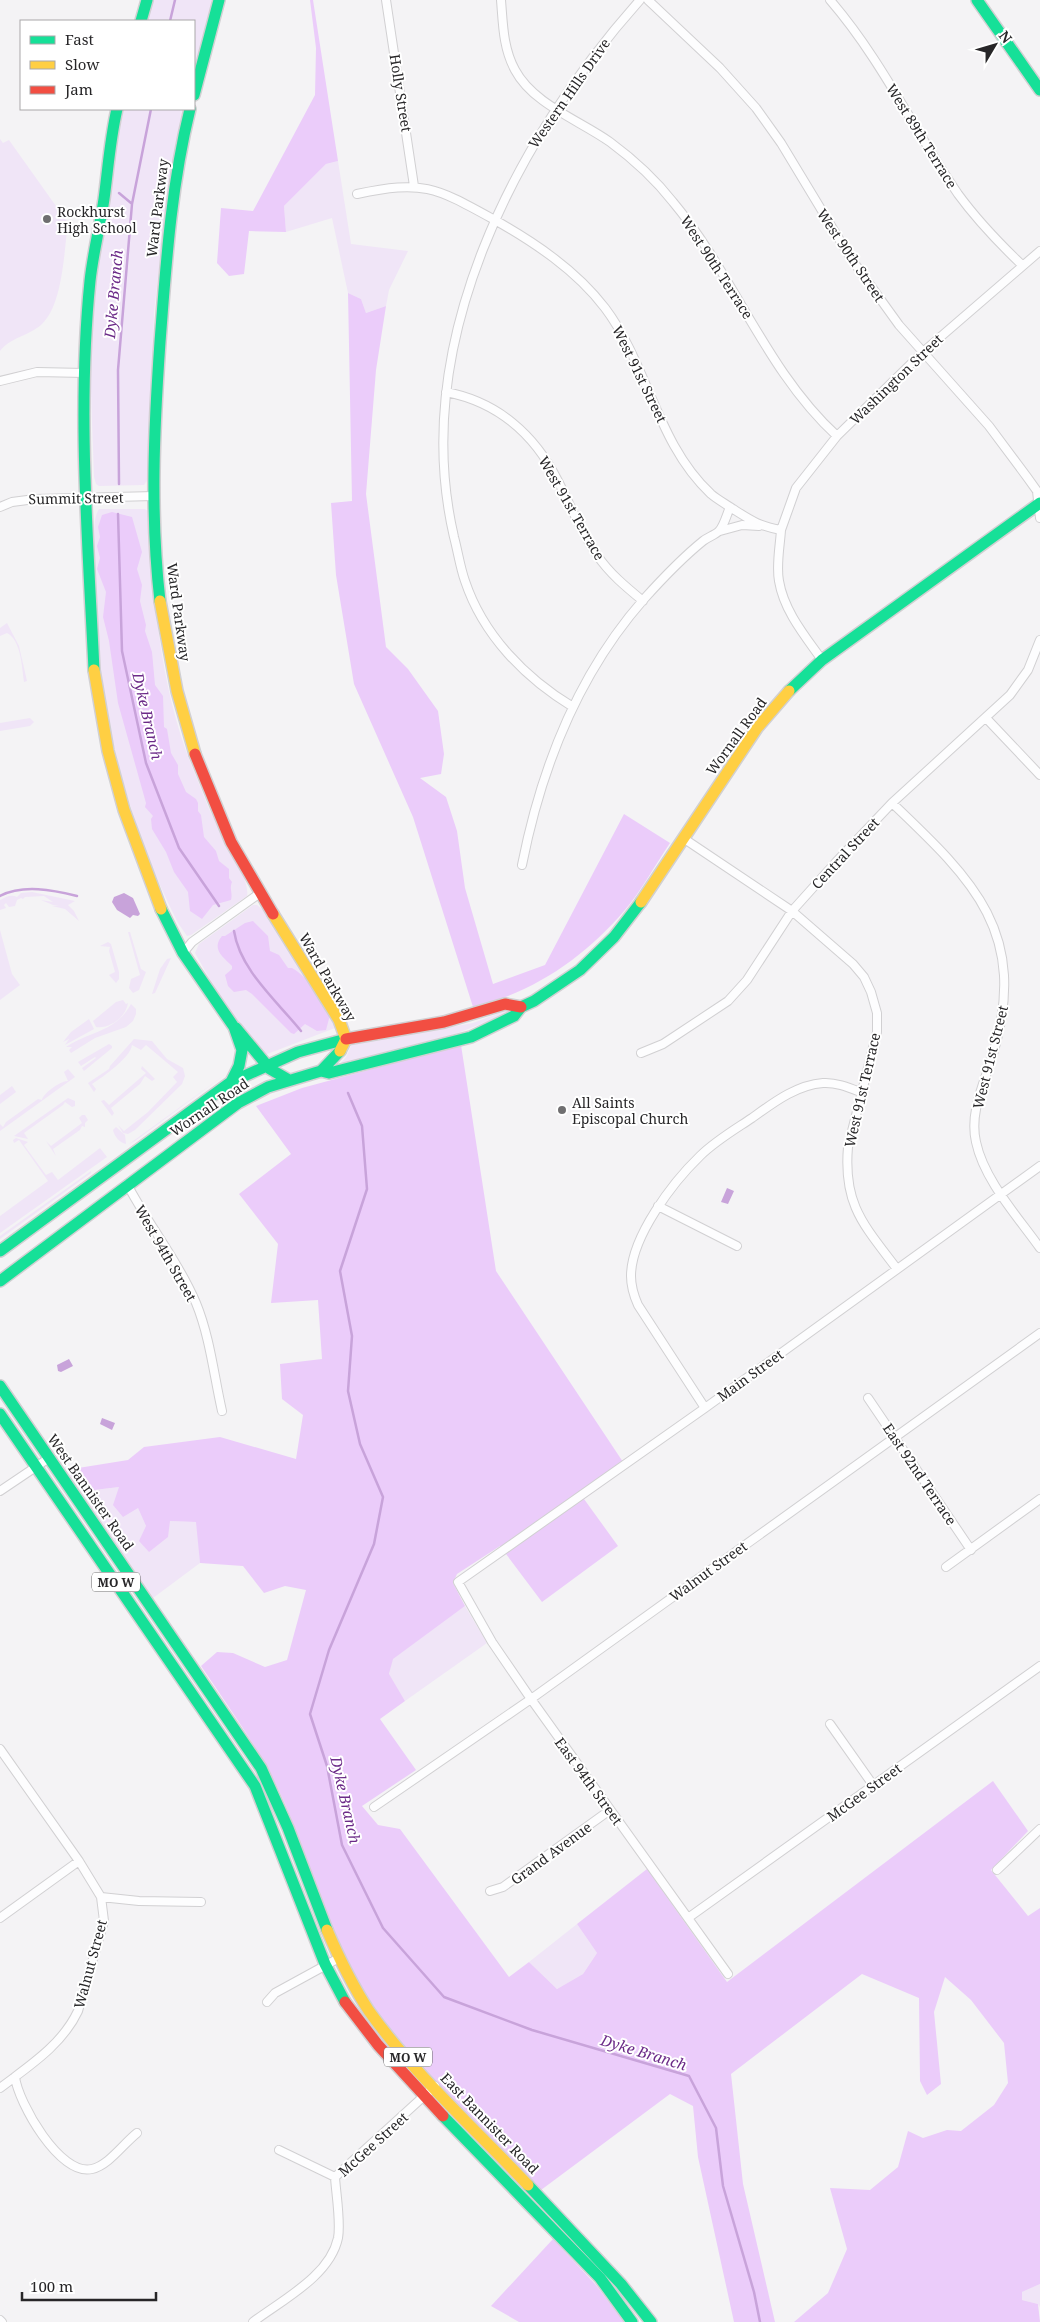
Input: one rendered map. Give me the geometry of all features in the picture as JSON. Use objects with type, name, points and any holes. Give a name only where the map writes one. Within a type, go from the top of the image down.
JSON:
[{"type":"main road","points":[[141,20],[147,0]]},
{"type":"main road","points":[[195,91],[219,0]]},
{"type":"main road","points":[[977,0],[1040,90]]},
{"type":"main road","points":[[117,110],[112,129],[104,200],[90,280],[85,373],[86,498],[95,683],[108,751],[130,826],[160,906],[183,953],[234,1027],[242,1050],[239,1066],[231,1082]]},
{"type":"main road","name":"Ward Parkway","points":[[190,110],[179,150],[165,266],[158,368],[154,496],[156,554],[169,661],[194,754],[222,825],[260,893],[333,1008],[346,1039],[342,1049],[321,1071]]},
{"type":"main road","name":"Wornall Road","points":[[0,1281],[127,1184],[253,1094],[289,1080],[321,1071],[329,1073],[471,1037],[514,1016],[522,1006],[534,1001],[580,970],[598,954],[624,925],[650,891],[757,728],[786,694],[822,660],[1039,504]]},
{"type":"main road","name":"Wornall Road","points":[[0,1251],[231,1082],[266,1065],[298,1052],[346,1039],[444,1022],[505,1004],[522,1006]]},
{"type":"main road","points":[[234,1027],[243,1034],[266,1065],[289,1080]]},
{"type":"main road","points":[[0,1291],[26,1270],[34,1256]]},
{"type":"main road","name":"West Bannister Road","points":[[0,1386],[244,1739]]},
{"type":"main road","name":"MO W","points":[[0,1414],[37,1467]]},
{"type":"main road","name":"East Bannister Road","points":[[37,1467],[255,1786],[267,1812],[325,1964],[346,2004],[378,2045],[424,2097],[600,2278],[632,2322]]},
{"type":"main road","name":"East Bannister Road","points":[[244,1739],[277,1799],[339,1958],[369,2010],[417,2068],[621,2284],[651,2322]]},
{"type":"street","name":"Holly Street","points":[[386,0],[414,186]]},
{"type":"street","name":"West 90th Terrace","points":[[501,0],[503,32],[507,52],[515,71],[535,95],[610,142],[632,160],[673,202],[703,242],[794,390],[815,416],[837,436]]},
{"type":"street","name":"Western Hills Drive","points":[[573,707],[546,691],[508,654],[486,624],[464,580],[450,520],[445,480],[442,445],[446,392],[455,343],[471,284],[494,220],[524,160],[556,108],[592,57],[640,0]]},
{"type":"street","name":"West 90th Street","points":[[648,0],[720,68],[756,108],[781,143],[850,257],[899,325],[983,418],[1010,453],[1036,491],[1040,518]]},
{"type":"street","name":"West 89th Terrace","points":[[830,0],[869,51],[958,194],[987,230],[1022,265]]},
{"type":"street","name":"West 91st Street","points":[[357,194],[384,188],[414,186],[437,190],[494,220],[549,255],[577,278],[605,308],[627,343],[671,440],[684,462],[712,496],[760,526],[781,530]]},
{"type":"street","name":"Washington Street","points":[[781,530],[796,488],[837,436],[923,352],[1022,265],[1040,252]]},
{"type":"street","points":[[0,382],[38,372],[85,373]]},
{"type":"street","name":"West 91st Terrace","points":[[446,392],[466,396],[486,404],[507,417],[523,432],[549,464],[581,530],[597,556],[609,571],[642,601]]},
{"type":"street","name":"Summit Street","points":[[0,507],[22,500],[154,496]]},
{"type":"street","points":[[720,531],[730,507]]},
{"type":"street","points":[[522,865],[540,788],[553,751],[573,707],[604,652],[642,601],[705,540],[720,531],[742,525],[760,526]]},
{"type":"street","points":[[781,530],[778,580],[796,624],[822,660]]},
{"type":"street","name":"Central Street","points":[[641,1053],[663,1044],[728,1001],[747,980],[792,911],[892,803],[1010,695],[1028,670],[1040,640]]},
{"type":"street","points":[[986,718],[1040,775]]},
{"type":"street","name":"West 91st Street","points":[[892,803],[935,843],[976,891],[989,915],[1000,944],[1005,974],[1005,1004],[994,1053],[976,1106],[974,1126],[976,1142],[982,1160],[1001,1194],[1040,1248]]},
{"type":"street","name":"West 91st Terrace","points":[[684,838],[792,911],[853,964],[864,977],[872,992],[877,1013],[877,1032],[848,1147],[846,1166],[848,1186],[861,1222],[897,1269]]},
{"type":"street","points":[[183,953],[192,942],[260,893]]},
{"type":"street","points":[[705,1408],[635,1298],[631,1275],[634,1258],[645,1230],[670,1188],[700,1155],[722,1138],[787,1095],[802,1087],[824,1083],[839,1084],[863,1093]]},
{"type":"street","name":"Main Street","points":[[458,1582],[705,1408],[1040,1166]]},
{"type":"street","name":"West 94th Street","points":[[127,1184],[185,1282],[196,1305],[205,1332],[222,1411]]},
{"type":"street","points":[[658,1206],[737,1246]]},
{"type":"street","name":"Walnut Street","points":[[374,1807],[531,1699],[1040,1332]]},
{"type":"street","name":"East 92nd Terrace","points":[[868,1398],[971,1550]]},
{"type":"street","points":[[0,1491],[50,1458]]},
{"type":"street","points":[[946,1567],[1040,1499]]},
{"type":"street","name":"East 94th Street","points":[[458,1582],[492,1642],[531,1699],[728,1974]]},
{"type":"street","name":"McGee Street","points":[[688,1918],[1040,1666]]},
{"type":"street","points":[[830,1724],[873,1784]]},
{"type":"street","points":[[0,1749],[79,1861],[101,1897],[139,1901],[201,1902]]},
{"type":"street","name":"Grand Avenue","points":[[490,1891],[503,1887],[610,1810]]},
{"type":"street","points":[[997,1870],[1040,1829]]},
{"type":"street","points":[[0,1918],[79,1861]]},
{"type":"street","name":"Walnut Street","points":[[0,2088],[64,2035],[76,2016],[104,1921],[101,1897]]},
{"type":"street","points":[[267,2002],[275,1993],[339,1958]]},
{"type":"street","points":[[15,2077],[16,2087],[29,2116],[52,2146],[77,2168],[91,2170],[102,2164],[137,2133]]},
{"type":"street","name":"McGee Street","points":[[253,2322],[322,2270],[332,2257],[338,2237],[335,2177],[435,2086]]},
{"type":"street","points":[[279,2150],[335,2177]]},
{"type":"shaded area","points":[[151,0],[212,0],[195,71],[195,20],[146,20]]},
{"type":"shaded area","points":[[310,0],[313,0],[338,161],[326,164],[284,206],[286,232],[249,231],[244,274],[229,276],[217,263],[221,208],[253,211],[315,95],[316,48]]},
{"type":"shaded area","points":[[124,110],[186,110],[165,215],[154,313],[150,476],[144,485],[99,486],[96,484],[94,477],[91,327],[95,278],[111,172]]},
{"type":"shaded area","points":[[0,139],[3,143],[9,140],[68,223],[64,262],[58,291],[49,315],[37,328],[4,346],[0,351]]},
{"type":"shaded area","points":[[338,161],[351,244],[408,251],[389,290],[386,306],[366,313],[361,299],[348,293],[332,218],[286,232],[284,206],[326,164]]},
{"type":"shaded area","points":[[348,293],[361,299],[366,313],[386,306],[376,370],[366,494],[386,647],[408,669],[438,711],[444,754],[441,774],[420,778],[446,797],[457,831],[465,888],[493,984],[545,965],[624,814],[670,843],[643,886],[625,910],[593,943],[575,958],[537,983],[495,1001],[473,1007],[413,817],[354,684],[336,575],[331,503],[352,501]]},
{"type":"shaded area","points":[[99,509],[145,509],[149,512],[160,642],[173,707],[193,769],[210,811],[227,841],[247,888],[247,896],[187,936],[178,923],[158,880],[141,837],[114,747],[105,701],[95,608],[94,534],[95,520]]},
{"type":"shaded area","points":[[112,512],[132,517],[142,552],[137,569],[142,585],[140,601],[146,625],[145,631],[152,652],[155,685],[163,696],[164,727],[167,729],[171,753],[178,765],[178,774],[186,792],[196,799],[198,803],[204,837],[216,851],[219,861],[229,869],[229,878],[232,882],[231,900],[213,905],[202,919],[190,911],[188,892],[174,872],[166,852],[152,829],[151,819],[153,816],[145,807],[146,803],[118,703],[109,641],[103,617],[106,592],[97,569],[100,558],[97,546],[100,537],[98,527],[102,515]]},
{"type":"shaded area","points":[[7,623],[19,646],[27,681],[24,682],[20,654],[12,636],[7,633],[0,636],[0,628]]},
{"type":"shaded area","points":[[30,718],[34,722],[30,726],[0,731],[0,723]]},
{"type":"shaded area","points":[[32,892],[75,901],[68,905],[74,911],[79,921],[65,909],[52,906],[59,905],[53,905],[41,900],[53,902],[44,896],[21,898],[17,900],[15,906],[9,907],[6,903],[4,905],[6,908],[0,910],[0,900],[11,896],[17,897],[21,893]]},
{"type":"shaded area","points":[[124,893],[133,898],[140,914],[138,916],[133,915],[130,918],[117,910],[112,902],[114,897]]},
{"type":"shaded area","points":[[253,905],[257,905],[264,911],[333,1020],[335,1028],[262,1056],[217,992],[195,953],[199,944]]},
{"type":"shaded area","points":[[253,921],[268,936],[270,951],[279,955],[288,968],[298,972],[314,989],[330,1015],[326,1030],[317,1031],[305,1024],[294,1034],[291,1033],[252,994],[246,990],[234,992],[228,986],[225,975],[232,969],[232,966],[220,953],[218,949],[219,941],[222,936],[245,923]]},
{"type":"shaded area","points":[[0,930],[12,974],[20,985],[0,1000]]},
{"type":"shaded area","points":[[128,932],[130,932],[141,969],[146,972],[139,990],[133,993],[129,988],[131,979],[140,975]]},
{"type":"shaded area","points":[[108,942],[111,944],[119,972],[119,979],[116,983],[109,975],[115,972],[109,951],[110,947],[100,946]]},
{"type":"shaded area","points":[[171,958],[155,993],[152,994],[160,969],[167,959]]},
{"type":"shaded area","points":[[123,1000],[126,1004],[128,1003],[121,1017],[107,1026],[96,1027],[93,1021],[116,1002]]},
{"type":"shaded area","points":[[131,1004],[136,1009],[136,1014],[133,1021],[126,1027],[95,1038],[71,1053],[69,1050],[72,1047],[66,1047],[111,1025],[125,1013]]},
{"type":"shaded area","points":[[513,1008],[515,1011],[455,1034],[340,1064],[346,1057],[352,1044],[473,1023]]},
{"type":"shaded area","points":[[89,1019],[94,1029],[65,1045],[69,1039],[63,1042],[71,1032]]},
{"type":"shaded area","points":[[134,1039],[152,1041],[167,1059],[183,1068],[185,1076],[182,1084],[135,1130],[128,1134],[123,1133],[118,1125],[124,1131],[148,1112],[177,1082],[173,1077],[178,1072],[146,1045],[141,1050],[132,1045],[122,1061],[92,1084],[96,1089],[94,1092],[88,1083],[109,1069]]},
{"type":"shaded area","points":[[109,1044],[112,1048],[84,1071],[82,1068],[96,1058],[81,1066],[78,1062]]},
{"type":"shaded area","points":[[461,1045],[496,1271],[627,1468],[584,1499],[618,1546],[542,1602],[500,1546],[457,1574],[453,1583],[465,1606],[393,1659],[389,1674],[405,1701],[380,1719],[416,1770],[362,1806],[378,1825],[400,1829],[509,1977],[529,1962],[557,1989],[583,1974],[597,1953],[577,1924],[647,1869],[727,1982],[993,1781],[1028,1831],[991,1870],[1028,1916],[1040,1908],[1040,2284],[1022,2292],[1022,2300],[1038,2304],[1040,2322],[794,2322],[828,2293],[847,2249],[830,2188],[870,2190],[898,2167],[908,2131],[923,2138],[947,2130],[961,2131],[994,2105],[1008,2083],[1004,2043],[971,2000],[945,1977],[934,2012],[941,2084],[927,2095],[920,2081],[919,1998],[862,1974],[731,2074],[743,2184],[775,2322],[734,2322],[698,2157],[693,2106],[670,2094],[541,2190],[428,2074],[406,2049],[369,1999],[343,1952],[277,1786],[246,1733],[201,1666],[217,1652],[233,1653],[265,1667],[287,1660],[306,1590],[285,1586],[264,1593],[243,1566],[200,1563],[196,1522],[170,1521],[168,1537],[149,1552],[139,1541],[146,1526],[138,1508],[123,1517],[113,1505],[119,1487],[86,1491],[72,1469],[128,1460],[144,1447],[220,1437],[296,1459],[303,1415],[282,1399],[280,1364],[322,1359],[318,1300],[271,1303],[278,1244],[239,1194],[291,1154],[256,1106],[302,1088]]},
{"type":"shaded area","points":[[142,1066],[155,1079],[152,1081],[145,1076],[140,1084],[111,1108],[114,1113],[112,1116],[101,1101],[104,1100],[109,1105],[146,1073],[141,1069]]},
{"type":"shaded area","points":[[68,1069],[75,1077],[0,1131],[0,1124],[3,1127],[6,1122],[38,1099],[42,1100],[53,1088],[68,1081],[64,1072]]},
{"type":"shaded area","points":[[230,1071],[135,1141],[129,1144]]},
{"type":"shaded area","points":[[12,1086],[16,1092],[0,1104],[0,1095]]},
{"type":"shaded area","points":[[68,1098],[75,1101],[75,1106],[72,1107],[65,1102],[24,1133],[28,1139],[14,1136]]},
{"type":"shaded area","points":[[85,1115],[88,1120],[85,1123],[85,1127],[82,1126],[80,1130],[53,1149],[56,1156],[46,1141],[51,1146],[82,1123],[79,1118]]},
{"type":"shaded area","points":[[116,1127],[125,1135],[126,1144],[115,1135],[113,1130]]},
{"type":"shaded area","points":[[16,1138],[28,1142],[24,1145],[46,1175],[52,1172],[58,1180],[100,1148],[107,1157],[0,1233],[0,1216],[48,1181],[19,1140],[14,1143],[13,1140]]},
{"type":"shaded area","points":[[91,1171],[91,1173],[0,1239],[0,1236]]},
{"type":"shaded area","points":[[727,1188],[734,1191],[728,1204],[721,1202]]},
{"type":"shaded area","points":[[69,1359],[73,1366],[61,1372],[58,1371],[57,1365]]},
{"type":"shaded area","points":[[102,1418],[115,1423],[112,1430],[100,1424]]},
{"type":"shaded area","points":[[63,1465],[72,1469],[86,1491],[119,1487],[138,1508],[146,1526],[170,1521],[197,1522],[200,1563],[153,1598]]},
{"type":"shaded area","points":[[465,1606],[487,1643],[405,1701],[389,1675],[392,1659]]},
{"type":"shaded area","points":[[577,1924],[597,1953],[583,1974],[557,1989],[529,1962]]},
{"type":"shaded area","points":[[553,2239],[596,2285],[624,2322],[519,2322],[491,2306]]},
{"type":"shaded area","points":[[1040,2284],[1040,2307],[1038,2304],[1022,2300],[1022,2292]]},
{"type":"waterway","name":"Dyke Branch","points":[[170,20],[175,0]]},
{"type":"waterway","name":"Dyke Branch","points":[[119,484],[118,370],[132,204],[151,110]]},
{"type":"waterway","points":[[119,193],[131,203]]},
{"type":"waterway","name":"Dyke Branch","points":[[118,514],[122,651],[146,763],[179,848],[219,906]]},
{"type":"waterway","points":[[0,896],[9,892],[28,889],[48,890],[77,896]]},
{"type":"waterway","name":"Dyke Branch","points":[[234,931],[244,959],[252,972],[301,1031]]},
{"type":"waterway","name":"Dyke Branch","points":[[348,1093],[362,1126],[367,1189],[340,1271],[352,1336],[348,1391],[360,1444],[383,1497],[374,1544],[329,1650],[310,1714],[327,1766],[342,1845],[383,1928],[444,1997],[532,2030],[689,2076],[716,2128],[723,2186],[754,2292],[760,2322]]},
{"type":"traffic: fast","points":[[141,20],[147,0]]},
{"type":"traffic: fast","points":[[195,91],[219,0]]},
{"type":"traffic: fast","points":[[977,0],[1040,90]]},
{"type":"traffic: fast","points":[[94,670],[85,476],[84,378],[91,271],[117,110]]},
{"type":"traffic: fast","points":[[160,601],[154,504],[158,374],[170,225],[178,167],[190,110]]},
{"type":"traffic: fast","points":[[789,691],[822,660],[1040,503]]},
{"type":"traffic: fast","points":[[321,1071],[329,1073],[471,1037],[514,1016],[521,1007],[534,1001],[580,970],[614,937],[641,902]]},
{"type":"traffic: fast","points":[[161,909],[183,953],[234,1027],[242,1050],[239,1066],[231,1082]]},
{"type":"traffic: fast","points":[[236,1028],[270,1069],[289,1080]]},
{"type":"traffic: fast","points":[[0,1251],[231,1082],[298,1052],[346,1039]]},
{"type":"traffic: fast","points":[[0,1281],[238,1103],[268,1087],[321,1071],[340,1051]]},
{"type":"traffic: fast","points":[[0,1386],[261,1768],[288,1828],[327,1930]]},
{"type":"traffic: fast","points":[[0,1414],[255,1786],[325,1964],[345,2002]]},
{"type":"traffic: fast","points":[[443,2116],[600,2278],[632,2322]]},
{"type":"traffic: fast","points":[[528,2185],[621,2284],[651,2322]]},
{"type":"traffic: slow","points":[[160,601],[177,691],[195,754]]},
{"type":"traffic: slow","points":[[94,670],[108,751],[124,810],[161,909]]},
{"type":"traffic: slow","points":[[641,902],[757,728],[789,691]]},
{"type":"traffic: slow","points":[[273,914],[339,1020],[346,1039],[340,1051]]},
{"type":"traffic: slow","points":[[327,1930],[341,1961],[369,2011],[405,2057],[528,2185]]},
{"type":"traffic: jam","points":[[195,754],[231,842],[273,914]]},
{"type":"traffic: jam","points":[[346,1039],[444,1022],[505,1004],[521,1007]]},
{"type":"traffic: jam","points":[[345,2002],[378,2045],[443,2116]]},
{"type":"place","name":"Rockhurst High School","points":[[47,219]]},
{"type":"place","name":"All Saints Episcopal Church","points":[[562,1110]]}]
